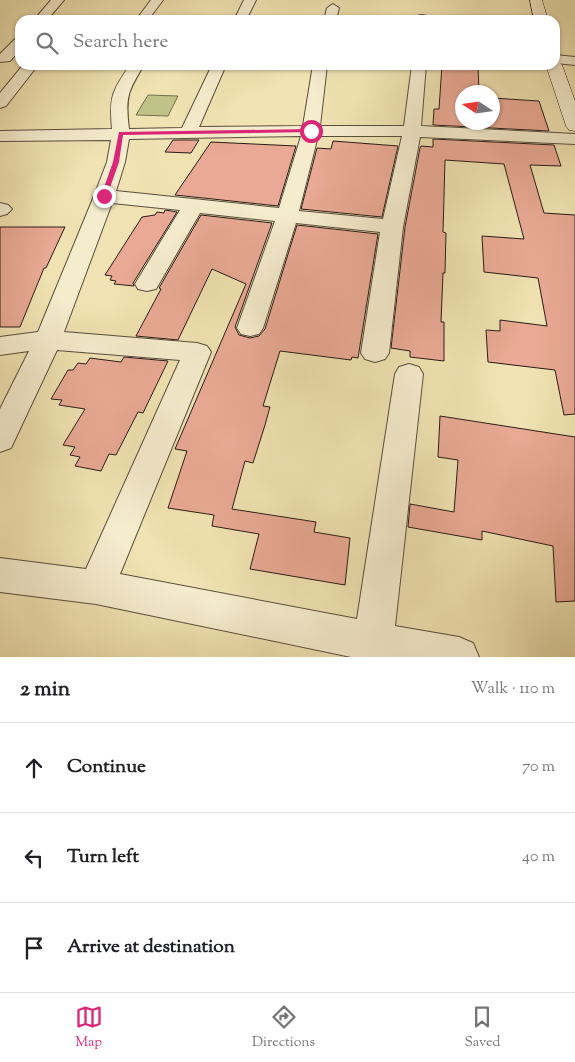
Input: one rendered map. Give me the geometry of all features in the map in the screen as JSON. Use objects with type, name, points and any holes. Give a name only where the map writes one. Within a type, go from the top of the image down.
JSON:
[{"type":"street","points":[[44,15],[58,0]]},
{"type":"street","points":[[146,15],[157,0]]},
{"type":"street","points":[[242,15],[250,0]]},
{"type":"street","points":[[536,0],[540,15]]},
{"type":"street","points":[[2,58],[15,46]]},
{"type":"street","points":[[2,58],[15,59]]},
{"type":"street","points":[[560,60],[575,61]]},
{"type":"street","points":[[0,103],[27,70]]},
{"type":"street","points":[[0,440],[48,340],[104,196],[116,162],[121,134],[118,106],[122,88],[133,70]]},
{"type":"street","points":[[188,132],[217,70]]},
{"type":"street","points":[[250,328],[287,216],[311,131],[319,70]]},
{"type":"street","points":[[375,353],[392,227],[412,131],[418,70]]},
{"type":"street","points":[[556,70],[575,126]]},
{"type":"street","points":[[0,136],[188,132],[412,131],[575,139]]},
{"type":"street","points":[[104,196],[392,227]]},
{"type":"street","points":[[147,284],[193,206]]},
{"type":"street","points":[[0,346],[48,340],[197,352],[96,586]]},
{"type":"street","points":[[373,642],[410,374]]},
{"type":"street","points":[[0,575],[96,586],[373,642],[460,657]]},
{"type":"green space","points":[[148,95],[178,96],[168,116],[136,115]]},
{"type":"building","points":[[442,70],[478,70],[479,85],[455,85],[455,126],[433,125],[434,109],[439,109]]},
{"type":"building","points":[[500,99],[539,101],[549,131],[500,128]]},
{"type":"building","points":[[433,139],[554,145],[561,166],[530,165],[544,213],[575,215],[575,414],[564,415],[555,370],[488,362],[486,330],[500,331],[500,320],[547,326],[538,278],[484,272],[482,236],[524,239],[504,164],[445,160],[443,232],[446,233],[441,322],[444,322],[444,361],[410,357],[410,351],[391,348],[405,227],[420,148],[421,146],[433,147]]},
{"type":"building","points":[[173,140],[199,140],[191,153],[165,152]]},
{"type":"building","points":[[333,141],[398,146],[382,217],[301,209],[317,148],[331,149]]},
{"type":"building","points":[[211,142],[296,146],[278,206],[175,195]]},
{"type":"building","points":[[165,210],[177,212],[133,283],[134,286],[114,284],[116,281],[110,280],[112,276],[105,275],[142,217],[155,215],[157,212],[164,213]]},
{"type":"building","points":[[201,215],[272,223],[235,327],[239,335],[250,338],[259,336],[265,329],[297,225],[378,234],[358,358],[352,357],[351,360],[280,351],[263,406],[270,407],[265,425],[253,463],[245,461],[232,509],[316,522],[314,532],[350,538],[345,585],[250,569],[259,534],[212,526],[214,515],[168,508],[187,451],[175,449],[246,284],[212,269],[178,340],[136,336],[161,289],[159,288]]},
{"type":"building","points":[[0,227],[65,227],[46,268],[44,268],[20,327],[0,327]]},
{"type":"building","points":[[124,357],[168,361],[143,413],[138,412],[116,455],[109,454],[101,471],[75,466],[80,457],[70,455],[75,447],[63,445],[85,409],[59,405],[62,400],[51,399],[68,370],[73,370],[78,363],[86,364],[90,358],[121,362]]},
{"type":"building","points":[[440,416],[575,437],[575,601],[556,602],[553,546],[482,531],[482,540],[408,527],[410,504],[454,512],[458,460],[438,457]]},
{"type":"route","points":[[104,196],[116,162],[121,134],[311,131]]}]
